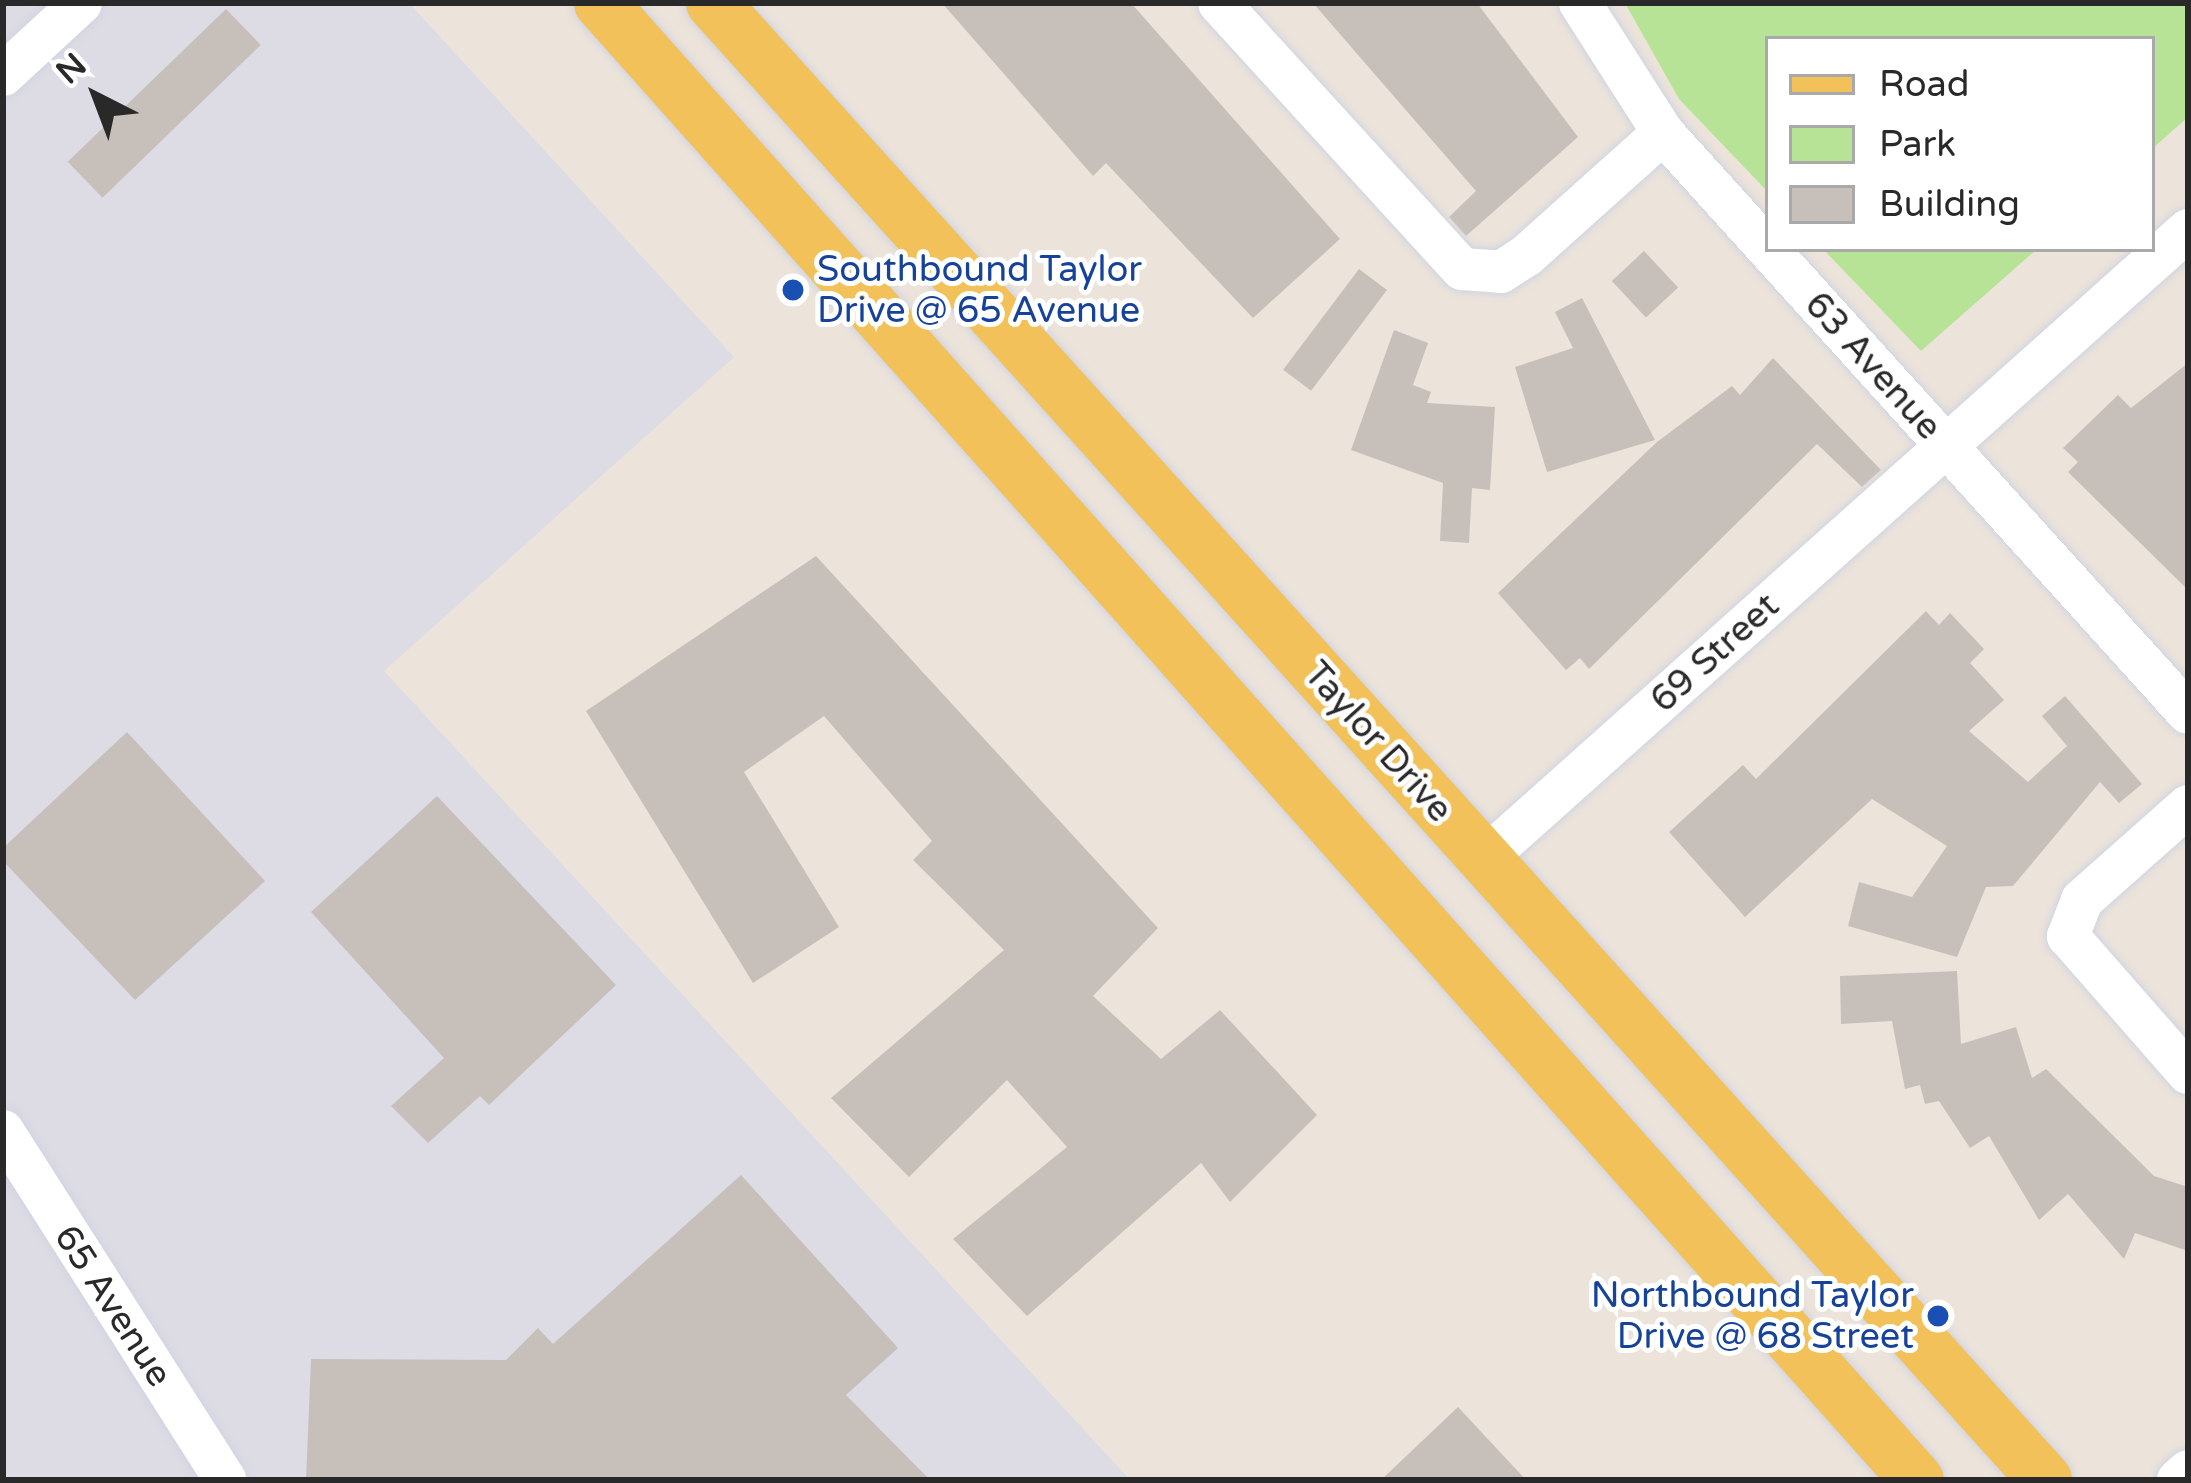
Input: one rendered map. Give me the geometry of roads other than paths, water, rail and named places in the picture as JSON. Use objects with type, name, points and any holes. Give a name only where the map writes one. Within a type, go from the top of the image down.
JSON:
[{"type":"main road","points":[[601,3],[1917,1480]]},
{"type":"main road","name":"Taylor Drive","points":[[712,3],[2045,1480]]},
{"type":"street","points":[[3,75],[81,3]]},
{"type":"street","points":[[1219,3],[1462,269],[1501,272],[1527,255],[1663,133]]},
{"type":"street","name":"63 Avenue","points":[[1580,3],[1663,133],[1765,246]]},
{"type":"street","name":"69 Street","points":[[1484,859],[2188,230]]},
{"type":"street","name":"63 Avenue","points":[[1770,252],[2188,713]]},
{"type":"street","points":[[2188,806],[2082,900],[2068,936],[2188,1073]]},
{"type":"street","name":"65 Avenue","points":[[3,1131],[225,1480]]},
{"type":"street","points":[[2178,1480],[2188,1472]]},
{"type":"place","name":"Southbound Taylor Drive @ 65 Avenue","points":[[793,290]]},
{"type":"place","name":"Northbound Taylor Drive @ 68 Street","points":[[1938,1316]]}]
